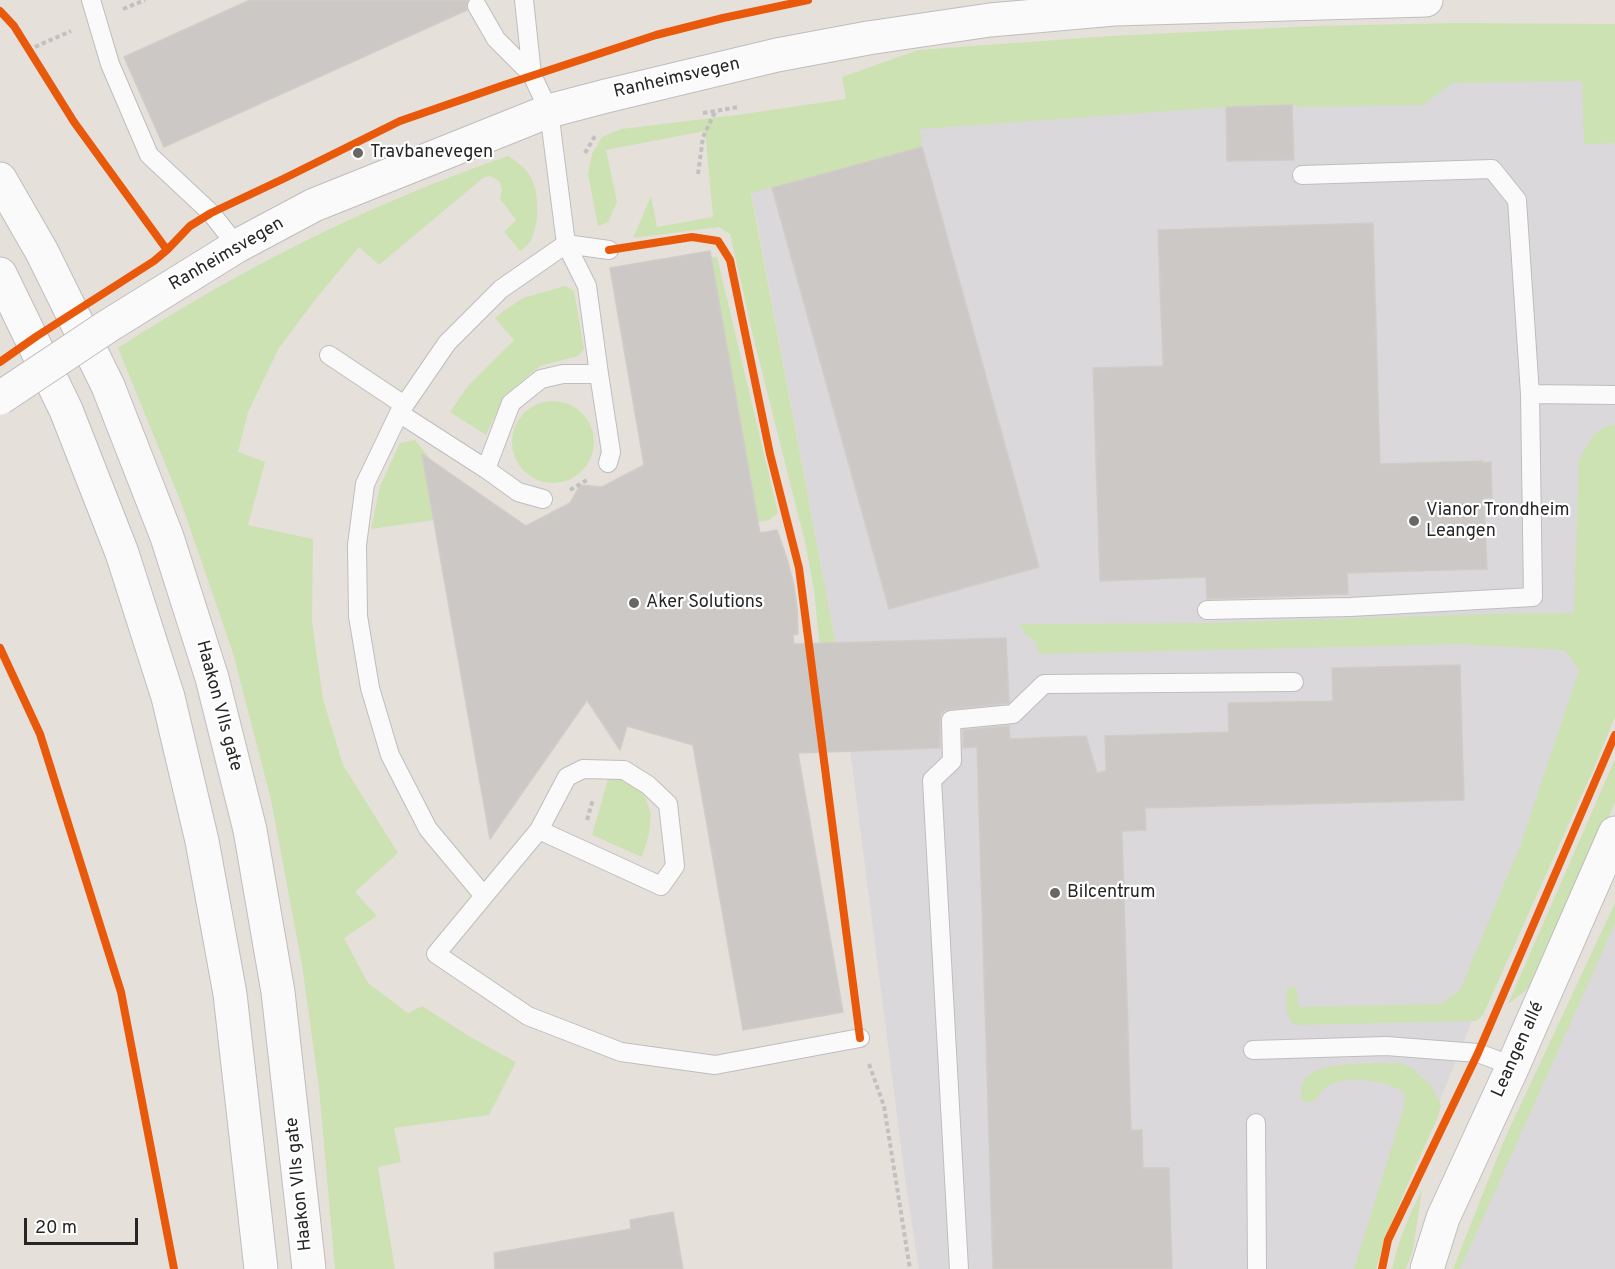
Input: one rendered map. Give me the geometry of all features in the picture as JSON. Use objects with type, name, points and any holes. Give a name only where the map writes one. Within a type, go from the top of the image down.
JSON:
[{"type":"main road","name":"Ranheimsvegen","points":[[0,398],[186,277],[237,246],[314,205],[549,111],[777,55],[868,38],[990,20],[1114,9],[1426,0]]},
{"type":"main road","name":"Haakon VIIs gate","points":[[0,179],[42,252],[108,386],[167,537],[212,678],[250,830],[278,992],[309,1269]]},
{"type":"main road","points":[[0,274],[66,410],[122,553],[168,696],[202,841],[230,993],[261,1269]]},
{"type":"main road","name":"Leangen allé","points":[[1427,1269],[1443,1218],[1513,1066],[1615,833]]},
{"type":"lane","points":[[91,0],[110,64],[149,155],[210,213],[237,246]]},
{"type":"lane","points":[[524,0],[532,75],[549,111],[566,244],[587,286],[611,452],[608,463]]},
{"type":"lane","points":[[477,6],[496,39],[532,75]]},
{"type":"lane","points":[[1207,610],[1350,607],[1533,597],[1530,394],[1517,200],[1492,169],[1302,175]]},
{"type":"lane","points":[[484,896],[428,829],[390,755],[370,688],[358,615],[357,545],[365,484],[402,409],[447,343],[501,290],[566,244],[609,250]]},
{"type":"lane","points":[[329,355],[518,492],[543,499]]},
{"type":"lane","points":[[486,469],[511,404],[542,379],[563,374],[599,374]]},
{"type":"lane","points":[[1530,394],[1615,395]]},
{"type":"lane","points":[[959,1269],[932,780],[951,761],[951,720],[1012,714],[1044,684],[1294,682]]},
{"type":"lane","points":[[539,830],[661,886],[675,866],[668,804],[648,785],[624,770],[583,769],[567,777],[539,830],[436,954],[528,1017],[621,1052],[715,1065],[860,1038]]},
{"type":"lane","points":[[1253,1050],[1386,1046],[1478,1053],[1513,1066]]},
{"type":"lane","points":[[1256,1123],[1257,1269]]},
{"type":"path","points":[[24,42],[34,59]]},
{"type":"path","points":[[693,114],[738,107]]},
{"type":"path","points":[[698,174],[703,136],[715,111]]},
{"type":"path","points":[[583,159],[596,135]]},
{"type":"path","points":[[543,499],[568,491],[589,479],[608,463]]},
{"type":"path","points":[[860,1038],[884,1106],[910,1269]]},
{"type":"shaded area","points":[[1615,65],[1615,666],[1372,1269],[919,1269],[906,1186],[838,656],[739,126]]},
{"type":"shaded area","points":[[1615,923],[1615,1269],[1458,1269]]},
{"type":"green space","points":[[1455,23],[1615,24],[1615,143],[1584,144],[1582,81],[1452,83],[1423,105],[1226,107],[920,129],[922,147],[751,193],[838,656],[821,660],[814,590],[805,542],[730,234],[719,227],[633,238],[651,196],[657,227],[713,217],[705,131],[606,150],[617,202],[608,222],[598,226],[588,174],[592,154],[602,137],[621,129],[846,99],[842,77],[918,50],[1111,36],[1316,26]]},
{"type":"green space","points":[[508,156],[527,171],[533,181],[537,198],[537,217],[530,242],[520,251],[504,232],[516,220],[500,199],[502,189],[499,181],[490,176],[483,178],[379,265],[359,247],[279,348],[248,412],[238,452],[265,462],[248,525],[313,539],[312,621],[323,699],[343,765],[398,853],[355,892],[377,916],[344,938],[368,983],[408,1013],[422,1006],[472,1038],[516,1062],[489,1115],[394,1128],[401,1162],[378,1167],[395,1269],[335,1269],[319,1088],[302,965],[271,800],[233,653],[182,505],[118,348],[211,291],[307,240],[406,195]]},
{"type":"green space","points":[[717,257],[778,513],[769,520],[753,523],[706,258]]},
{"type":"green space","points":[[565,286],[574,291],[584,349],[578,356],[540,366],[504,396],[486,435],[450,412],[468,386],[514,340],[495,318],[523,298]]},
{"type":"green space","points":[[545,401],[561,401],[576,408],[587,419],[594,434],[591,458],[582,471],[561,483],[545,483],[530,476],[519,465],[512,450],[512,434],[519,419],[530,408]]},
{"type":"green space","points":[[1608,425],[1615,425],[1615,717],[1483,1015],[1476,1021],[1295,1025],[1289,1018],[1287,988],[1296,987],[1299,1007],[1441,1004],[1460,990],[1520,846],[1579,670],[1565,650],[1460,644],[1039,654],[1035,640],[1027,636],[1020,624],[1210,623],[1574,613],[1579,460],[1594,434]]},
{"type":"green space","points":[[415,440],[433,462],[424,463],[434,520],[371,529],[380,486],[400,443]]},
{"type":"green space","points":[[1615,759],[1615,803],[1532,984],[1508,1004]]},
{"type":"green space","points":[[608,779],[623,780],[638,789],[646,799],[651,814],[649,834],[642,857],[592,835]]},
{"type":"green space","points":[[1615,903],[1615,924],[1461,1267],[1453,1269],[1505,1138]]},
{"type":"green space","points":[[1401,1063],[1413,1069],[1431,1085],[1441,1105],[1438,1117],[1396,1211],[1376,1269],[1354,1269],[1404,1107],[1405,1093],[1397,1088],[1376,1082],[1340,1081],[1322,1091],[1313,1102],[1306,1102],[1301,1099],[1301,1087],[1311,1073],[1322,1069],[1349,1064]]},
{"type":"green space","points":[[1422,1190],[1413,1250],[1406,1269],[1392,1269],[1404,1228]]},
{"type":"building","points":[[250,0],[468,0],[467,10],[164,147],[124,57]]},
{"type":"building","points":[[1292,105],[1294,160],[1227,161],[1226,107]]},
{"type":"building","points":[[922,147],[1039,567],[889,609],[772,188]]},
{"type":"building","points":[[1373,223],[1380,464],[1491,462],[1492,498],[1484,498],[1487,569],[1347,573],[1348,594],[1207,599],[1206,577],[1100,581],[1093,368],[1163,366],[1158,230]]},
{"type":"building","points":[[710,251],[760,533],[777,530],[794,586],[798,634],[793,635],[794,644],[1006,638],[1009,703],[945,710],[940,720],[940,748],[798,753],[843,1012],[743,1030],[693,745],[627,726],[620,750],[587,700],[490,839],[422,454],[526,526],[570,503],[580,485],[602,487],[644,465],[610,268]]},
{"type":"building","points":[[1460,665],[1464,800],[1145,808],[1146,830],[1122,831],[1131,1130],[1142,1130],[1143,1168],[1169,1168],[1172,1269],[993,1269],[977,747],[963,748],[963,730],[1009,726],[1010,739],[1086,736],[1097,773],[1106,771],[1105,736],[1229,732],[1228,703],[1333,701],[1332,668]]},
{"type":"building","points":[[673,1212],[683,1269],[495,1269],[494,1253],[631,1229],[630,1220]]},
{"type":"cycle path","points":[[0,362],[154,261],[190,226],[211,213],[400,121],[656,35],[808,0]]},
{"type":"cycle path","points":[[0,11],[14,26],[74,122],[167,250]]},
{"type":"cycle path","points":[[609,250],[692,237],[718,241],[730,260],[770,454],[799,568],[860,1038]]},
{"type":"cycle path","points":[[0,648],[40,734],[121,992],[174,1269]]},
{"type":"cycle path","points":[[1382,1269],[1388,1240],[1478,1053],[1615,735]]},
{"type":"place","name":"Travbanevegen","points":[[358,153]]},
{"type":"place","name":"Vianor Trondheim Leangen","points":[[1414,521]]},
{"type":"place","name":"Aker Solutions","points":[[634,603]]},
{"type":"place","name":"Bilcentrum","points":[[1055,893]]}]
